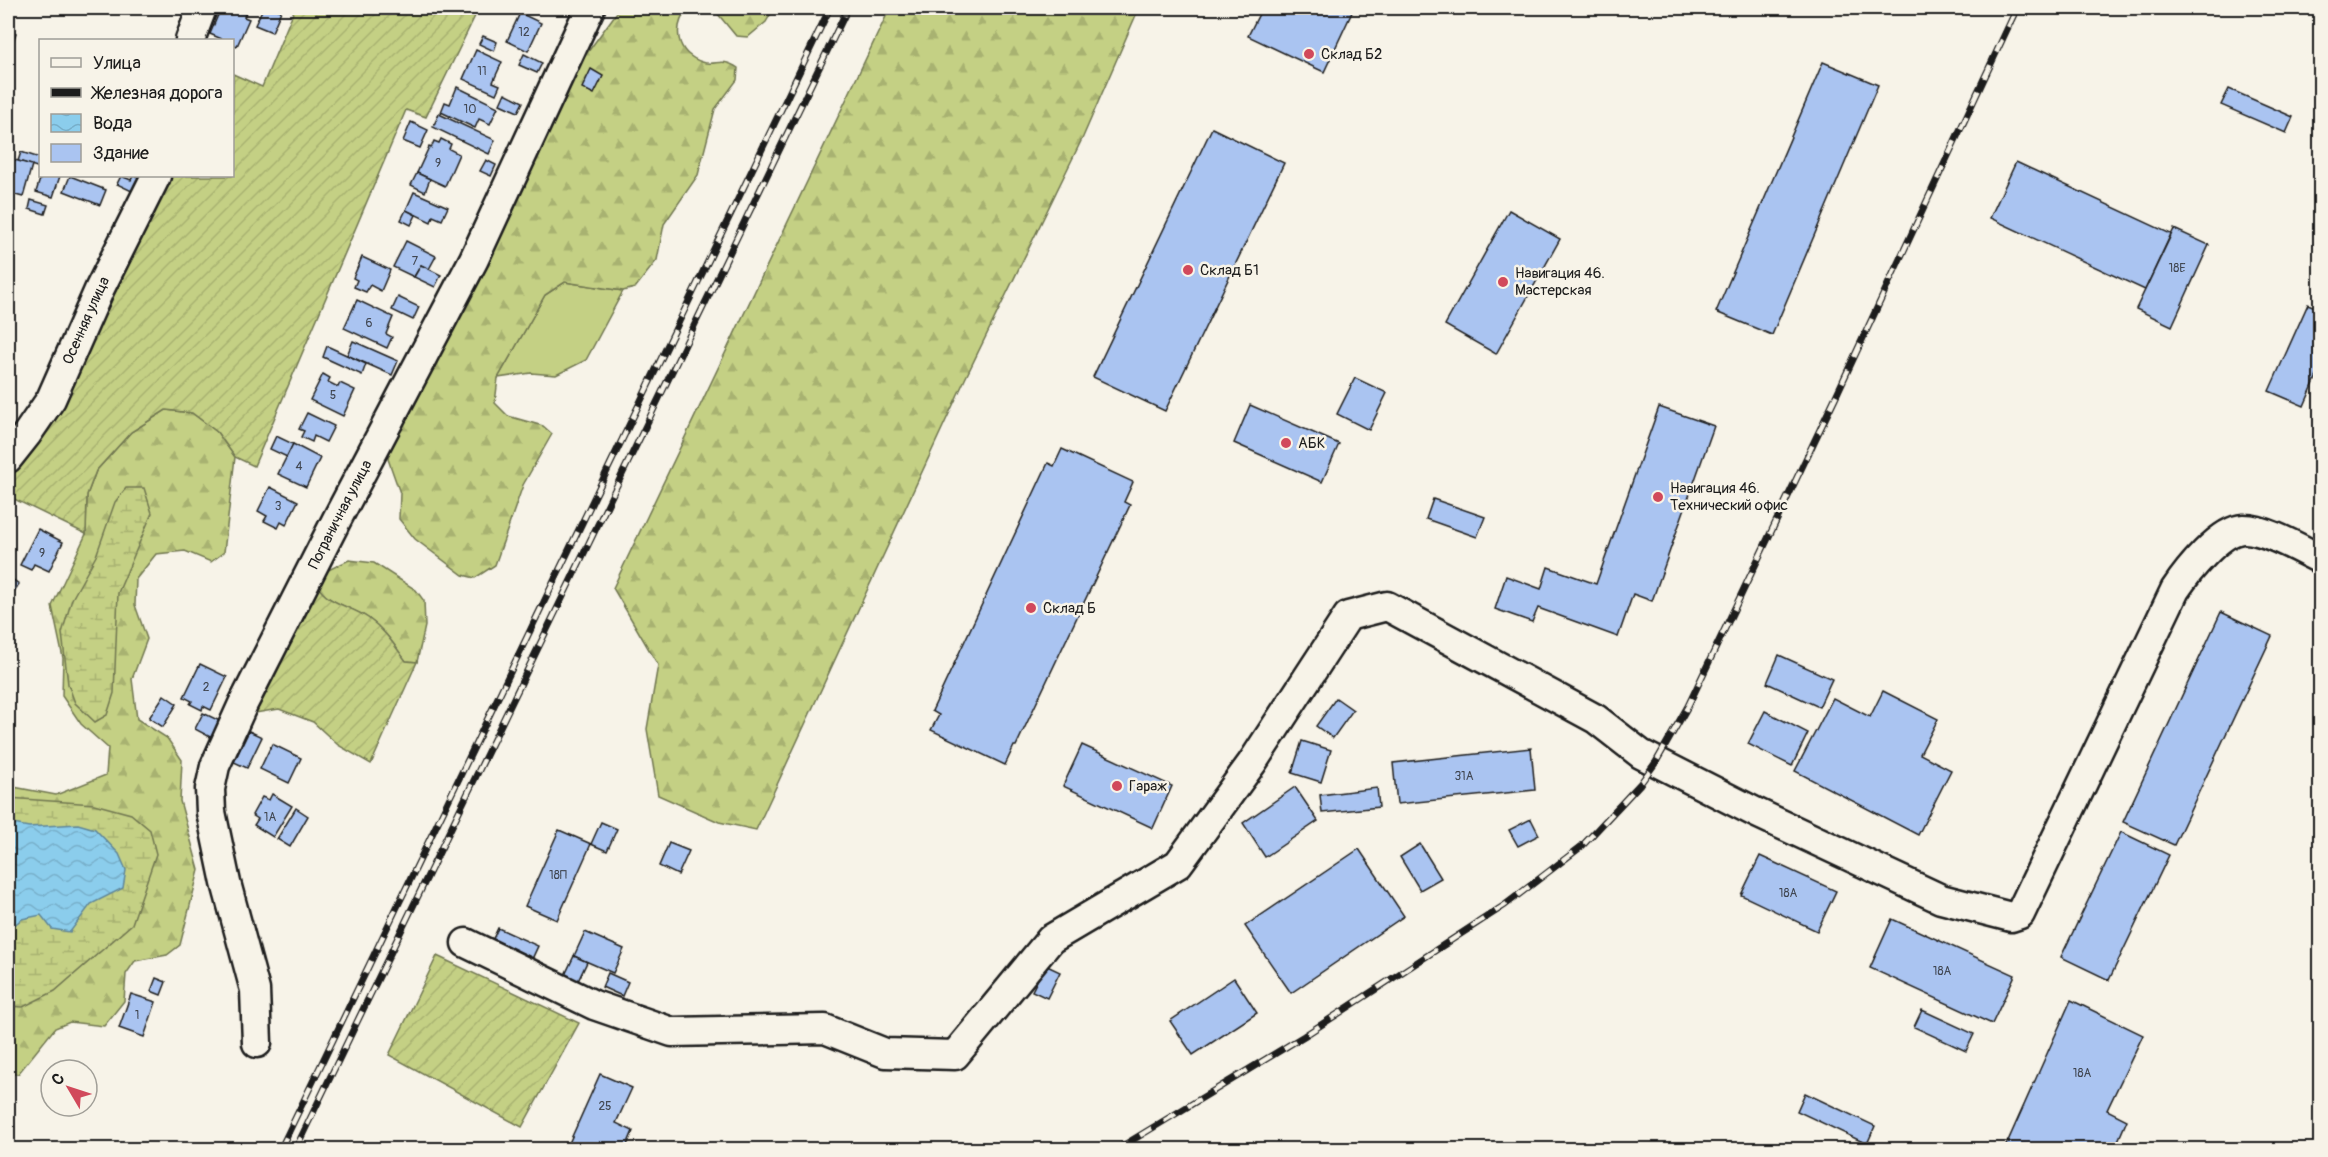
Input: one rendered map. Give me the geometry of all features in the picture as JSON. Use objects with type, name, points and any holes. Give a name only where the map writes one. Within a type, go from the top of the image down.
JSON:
[{"type":"street","points":[[190,39],[202,8]]},
{"type":"street","name":"Пограничная улица","points":[[257,1043],[255,990],[226,883],[211,813],[210,789],[215,766],[243,704],[337,519],[474,259],[590,8]]},
{"type":"street","name":"Осенняя улица","points":[[8,458],[51,399],[100,288],[156,177]]},
{"type":"street","points":[[466,943],[594,1005],[672,1032],[825,1029],[885,1053],[956,1055],[1051,939],[1178,864],[1252,763],[1348,616],[1387,606],[1596,719],[1641,754],[1757,813],[1941,899],[2011,917],[2020,914],[2175,590],[2196,561],[2220,540],[2241,529],[2263,533],[2320,558]]},
{"type":"green space","points":[[295,8],[467,8],[477,12],[426,117],[406,110],[254,466],[235,457],[217,432],[192,413],[166,410],[131,432],[96,471],[87,495],[86,534],[8,496],[8,479],[62,402],[166,177],[234,177],[234,74],[262,87]]},
{"type":"green space","points":[[620,8],[688,8],[680,24],[679,39],[682,46],[693,58],[702,62],[723,62],[738,68],[737,80],[715,109],[698,175],[664,224],[657,260],[635,288],[623,291],[565,282],[545,295],[498,378],[495,403],[508,416],[543,426],[552,434],[523,485],[495,565],[475,578],[463,575],[415,539],[399,519],[400,493],[388,459],[394,433],[481,271],[582,60]]},
{"type":"green space","points":[[713,8],[774,8],[766,22],[748,37],[736,36]]},
{"type":"green space","points":[[890,8],[1139,8],[1083,137],[966,377],[756,830],[719,822],[658,795],[647,729],[658,665],[613,588]]},
{"type":"green space","points":[[565,282],[623,291],[586,360],[556,375],[531,373],[498,378],[545,295]]},
{"type":"green space","points":[[166,410],[192,413],[217,432],[235,457],[224,552],[211,562],[185,551],[156,554],[136,579],[135,605],[147,639],[132,679],[137,719],[167,738],[182,760],[180,801],[199,870],[180,945],[167,955],[135,961],[126,974],[124,1001],[104,1026],[70,1022],[55,1028],[18,1074],[8,1074],[8,786],[56,795],[106,775],[108,748],[81,724],[62,696],[63,658],[52,606],[86,534],[87,495],[96,471],[131,432]]},
{"type":"green space","points":[[126,488],[144,488],[152,513],[118,593],[114,693],[107,715],[95,722],[75,703],[68,684],[62,633],[72,599],[96,556],[115,502]]},
{"type":"green space","points":[[349,560],[374,563],[416,590],[424,601],[425,626],[417,662],[406,661],[389,638],[374,623],[333,601],[317,585],[322,573]]},
{"type":"green space","points":[[317,585],[333,601],[374,623],[389,638],[406,661],[417,662],[371,764],[338,745],[313,722],[279,709],[255,713]]},
{"type":"green space","points":[[8,798],[94,804],[131,814],[150,830],[156,854],[132,924],[55,991],[23,1007],[8,1006]]},
{"type":"green space","points":[[437,956],[579,1023],[522,1127],[389,1055]]},
{"type":"water","points":[[8,823],[29,827],[78,824],[95,829],[119,854],[126,870],[123,888],[91,904],[70,932],[52,929],[41,915],[22,919],[8,930]]},
{"type":"building","points":[[221,8],[248,8],[244,17],[249,19],[237,46],[234,45],[234,39],[222,39],[210,34]]},
{"type":"building","points":[[263,8],[275,8],[281,11],[272,32],[255,25]]},
{"type":"building","name":"Склад Б2","points":[[1262,8],[1354,8],[1324,72],[1248,36]]},
{"type":"building","points":[[520,13],[541,23],[528,51],[507,41]]},
{"type":"building","points":[[8,30],[16,33],[11,48],[8,47]]},
{"type":"building","points":[[483,36],[497,42],[494,51],[479,44]]},
{"type":"building","points":[[476,50],[502,62],[493,82],[500,85],[496,94],[463,79]]},
{"type":"building","points":[[524,54],[542,63],[537,73],[519,65]]},
{"type":"building","points":[[1823,62],[1878,85],[1772,335],[1716,312]]},
{"type":"building","points":[[591,69],[603,76],[594,94],[582,88]]},
{"type":"building","points":[[457,87],[498,107],[490,124],[479,119],[475,128],[441,112],[445,102],[450,104]]},
{"type":"building","points":[[2229,89],[2293,117],[2286,133],[2221,105]]},
{"type":"building","points":[[505,93],[523,102],[518,112],[500,104]]},
{"type":"building","points":[[439,114],[495,140],[489,154],[433,127]]},
{"type":"building","points":[[411,122],[428,130],[420,148],[403,141]]},
{"type":"building","name":"Склад Б1","points":[[1212,128],[1284,163],[1165,411],[1093,377]]},
{"type":"building","points":[[441,139],[451,144],[449,149],[459,154],[445,186],[417,173],[429,147],[431,148],[434,141],[439,143]]},
{"type":"building","points":[[21,152],[39,158],[39,168],[18,161]]},
{"type":"building","points":[[8,158],[32,165],[23,197],[8,193]]},
{"type":"building","points":[[486,160],[496,165],[491,176],[480,171]]},
{"type":"building","points":[[2016,162],[2171,234],[2145,290],[1990,218]]},
{"type":"building","points":[[417,173],[430,179],[425,192],[411,185]]},
{"type":"building","points":[[41,177],[60,177],[53,197],[36,192]]},
{"type":"building","points":[[70,177],[106,190],[100,205],[64,191]]},
{"type":"building","points":[[120,177],[131,180],[132,177],[146,177],[138,194],[117,184]]},
{"type":"building","points":[[414,192],[448,207],[442,220],[433,216],[431,222],[406,210]]},
{"type":"building","points":[[31,200],[48,205],[45,214],[29,209]]},
{"type":"building","points":[[8,208],[14,210],[8,247]]},
{"type":"building","points":[[406,210],[416,215],[411,225],[401,220]]},
{"type":"building","name":"Навигация 46. Мастерская","points":[[1509,210],[1560,239],[1496,354],[1445,325]]},
{"type":"building","points":[[2174,229],[2209,245],[2172,326],[2136,309]]},
{"type":"building","points":[[406,241],[436,256],[429,269],[421,265],[414,277],[393,267]]},
{"type":"building","points":[[362,257],[390,270],[381,291],[370,285],[366,292],[354,287],[357,280],[353,278]]},
{"type":"building","points":[[421,265],[441,275],[435,287],[414,277]]},
{"type":"building","points":[[398,297],[419,307],[413,320],[392,310]]},
{"type":"building","points":[[357,300],[393,317],[386,334],[392,337],[387,348],[344,328]]},
{"type":"building","points":[[2308,304],[2320,309],[2320,369],[2304,406],[2269,391]]},
{"type":"building","points":[[353,341],[398,361],[392,375],[347,355]]},
{"type":"building","points":[[327,346],[366,364],[362,375],[323,357]]},
{"type":"building","points":[[323,374],[330,378],[328,382],[338,387],[340,383],[355,390],[343,416],[310,400]]},
{"type":"building","points":[[1355,378],[1387,393],[1369,430],[1337,414]]},
{"type":"building","name":"АБК","points":[[1250,405],[1339,444],[1322,482],[1234,443]]},
{"type":"building","name":"Навигация 46. Технический офис","points":[[1659,407],[1714,426],[1652,601],[1633,594],[1618,637],[1538,608],[1532,622],[1495,609],[1506,576],[1541,589],[1548,567],[1596,584]]},
{"type":"building","points":[[307,413],[334,426],[326,442],[314,436],[312,442],[301,437],[304,431],[299,429]]},
{"type":"building","points":[[276,436],[293,444],[287,457],[270,449]]},
{"type":"building","points":[[293,444],[320,458],[306,487],[278,474]]},
{"type":"building","name":"Склад Б","points":[[1062,449],[1133,482],[1124,502],[1130,505],[1005,765],[931,730],[939,715],[932,711],[1048,463],[1054,466]]},
{"type":"building","points":[[270,487],[298,501],[286,525],[281,522],[278,528],[264,521],[267,516],[258,511]]},
{"type":"building","points":[[1433,499],[1485,517],[1477,537],[1426,519]]},
{"type":"building","points":[[38,529],[63,542],[49,571],[34,564],[31,570],[20,565]]},
{"type":"building","points":[[9,577],[19,584],[8,599]]},
{"type":"building","points":[[2221,612],[2272,636],[2174,845],[2123,822]]},
{"type":"building","points":[[1779,655],[1832,679],[1819,707],[1767,683]]},
{"type":"building","points":[[200,664],[227,677],[211,710],[203,706],[202,710],[190,704],[192,701],[184,697]]},
{"type":"building","points":[[1883,691],[1938,719],[1920,754],[1951,770],[1918,835],[1795,771],[1833,698],[1870,717]]},
{"type":"building","points":[[164,695],[177,704],[163,727],[149,718]]},
{"type":"building","points":[[1336,698],[1353,710],[1333,738],[1316,726]]},
{"type":"building","points":[[1765,711],[1808,733],[1792,766],[1748,744]]},
{"type":"building","points":[[203,713],[220,721],[212,738],[195,729]]},
{"type":"building","points":[[249,731],[262,737],[247,768],[234,762]]},
{"type":"building","points":[[1302,741],[1331,750],[1321,782],[1292,773]]},
{"type":"building","points":[[272,744],[301,758],[289,783],[260,769]]},
{"type":"building","name":"Гараж","points":[[1082,745],[1172,786],[1153,828],[1063,786]]},
{"type":"building","points":[[1531,748],[1535,790],[1397,804],[1393,763]]},
{"type":"building","points":[[1295,787],[1318,821],[1265,857],[1243,823]]},
{"type":"building","points":[[1377,788],[1379,807],[1322,813],[1320,795]]},
{"type":"building","points":[[272,794],[292,806],[273,837],[254,825],[258,819],[252,815],[262,797],[269,800]]},
{"type":"building","points":[[296,808],[308,816],[290,847],[277,839]]},
{"type":"building","points":[[1531,819],[1539,835],[1518,846],[1509,830]]},
{"type":"building","points":[[601,822],[617,829],[607,851],[591,844]]},
{"type":"building","points":[[559,830],[591,844],[557,920],[525,906]]},
{"type":"building","points":[[2121,832],[2169,855],[2109,980],[2061,957]]},
{"type":"building","points":[[669,843],[689,851],[678,875],[659,866]]},
{"type":"building","points":[[1420,844],[1441,878],[1420,890],[1400,857]]},
{"type":"building","points":[[1359,849],[1404,916],[1291,993],[1245,926]]},
{"type":"building","points":[[1760,856],[1836,891],[1817,931],[1741,895]]},
{"type":"building","points":[[1892,919],[2015,975],[1992,1024],[1870,968]]},
{"type":"building","points":[[498,928],[538,946],[532,959],[492,941]]},
{"type":"building","points":[[585,932],[624,949],[613,973],[574,956]]},
{"type":"building","points":[[574,956],[587,962],[578,981],[565,975]]},
{"type":"building","points":[[1045,965],[1060,972],[1047,998],[1032,991]]},
{"type":"building","points":[[608,973],[628,982],[622,996],[602,987]]},
{"type":"building","points":[[156,978],[166,982],[161,995],[151,991]]},
{"type":"building","points":[[1234,978],[1257,1013],[1193,1055],[1170,1021]]},
{"type":"building","points":[[131,994],[156,1002],[144,1037],[119,1028]]},
{"type":"building","points":[[2071,1000],[2143,1035],[2107,1110],[2127,1120],[2114,1150],[2004,1150]]},
{"type":"building","points":[[1922,1010],[1974,1034],[1966,1051],[1914,1027]]},
{"type":"building","points":[[600,1074],[632,1088],[616,1123],[633,1131],[625,1150],[616,1150],[606,1145],[604,1150],[566,1150]]},
{"type":"building","points":[[1805,1093],[1875,1126],[1867,1144],[1797,1111]]},
{"type":"railway","points":[[280,1150],[830,8]]},
{"type":"railway","points":[[295,1150],[848,8]]},
{"type":"railway","points":[[1116,1150],[1304,1036],[1505,905],[1582,846],[1640,784],[1656,762],[1688,706],[2017,8]]},
{"type":"place","name":"Склад Б2","points":[[1309,54]]},
{"type":"place","name":"Склад Б1","points":[[1188,270]]},
{"type":"place","name":"Навигация 46. Мастерская","points":[[1503,282]]},
{"type":"place","name":"АБК","points":[[1286,443]]},
{"type":"place","name":"Навигация 46. Технический офис","points":[[1658,497]]},
{"type":"place","name":"Склад Б","points":[[1031,608]]},
{"type":"place","name":"Гараж","points":[[1117,786]]}]
